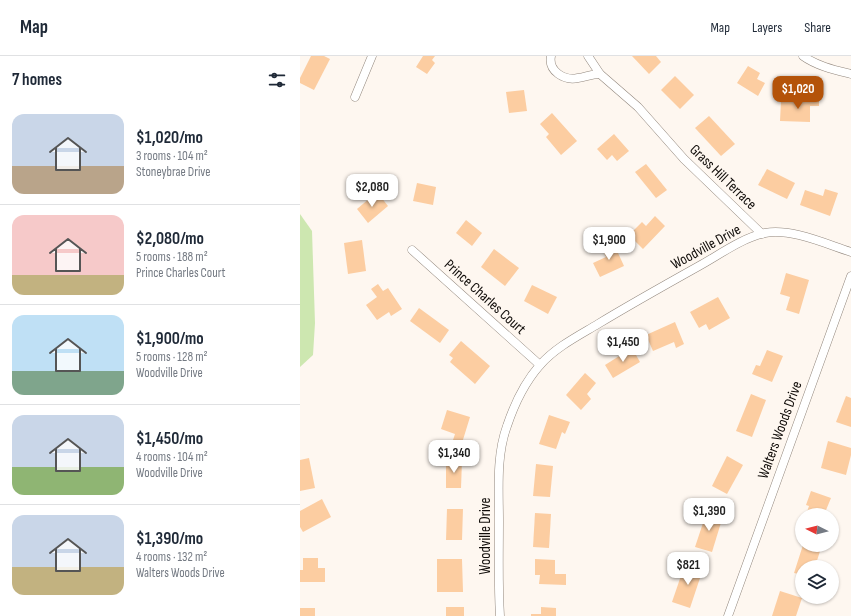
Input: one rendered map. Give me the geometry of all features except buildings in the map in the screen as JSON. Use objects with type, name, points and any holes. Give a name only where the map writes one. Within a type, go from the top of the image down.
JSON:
[{"type":"street","points":[[354,97],[372,56]]},
{"type":"street","points":[[552,56],[550,61],[554,71],[559,75],[568,78],[579,78],[590,74],[600,74]]},
{"type":"street","name":"Grass Hill Terrace","points":[[588,56],[600,74],[638,107],[684,159],[762,234]]},
{"type":"street","points":[[802,56],[828,68],[851,74]]},
{"type":"street","points":[[762,234],[777,232],[797,235],[851,252]]},
{"type":"street","name":"Woodville Drive","points":[[500,616],[499,470],[502,444],[506,428],[515,405],[526,384],[540,365],[569,342],[723,252],[762,234]]},
{"type":"street","name":"Prince Charles Court","points":[[412,250],[540,365]]},
{"type":"street","name":"Walters Woods Drive","points":[[728,616],[851,276]]},
{"type":"green space","points":[[300,214],[312,231],[315,323],[313,355],[300,367]]}]
